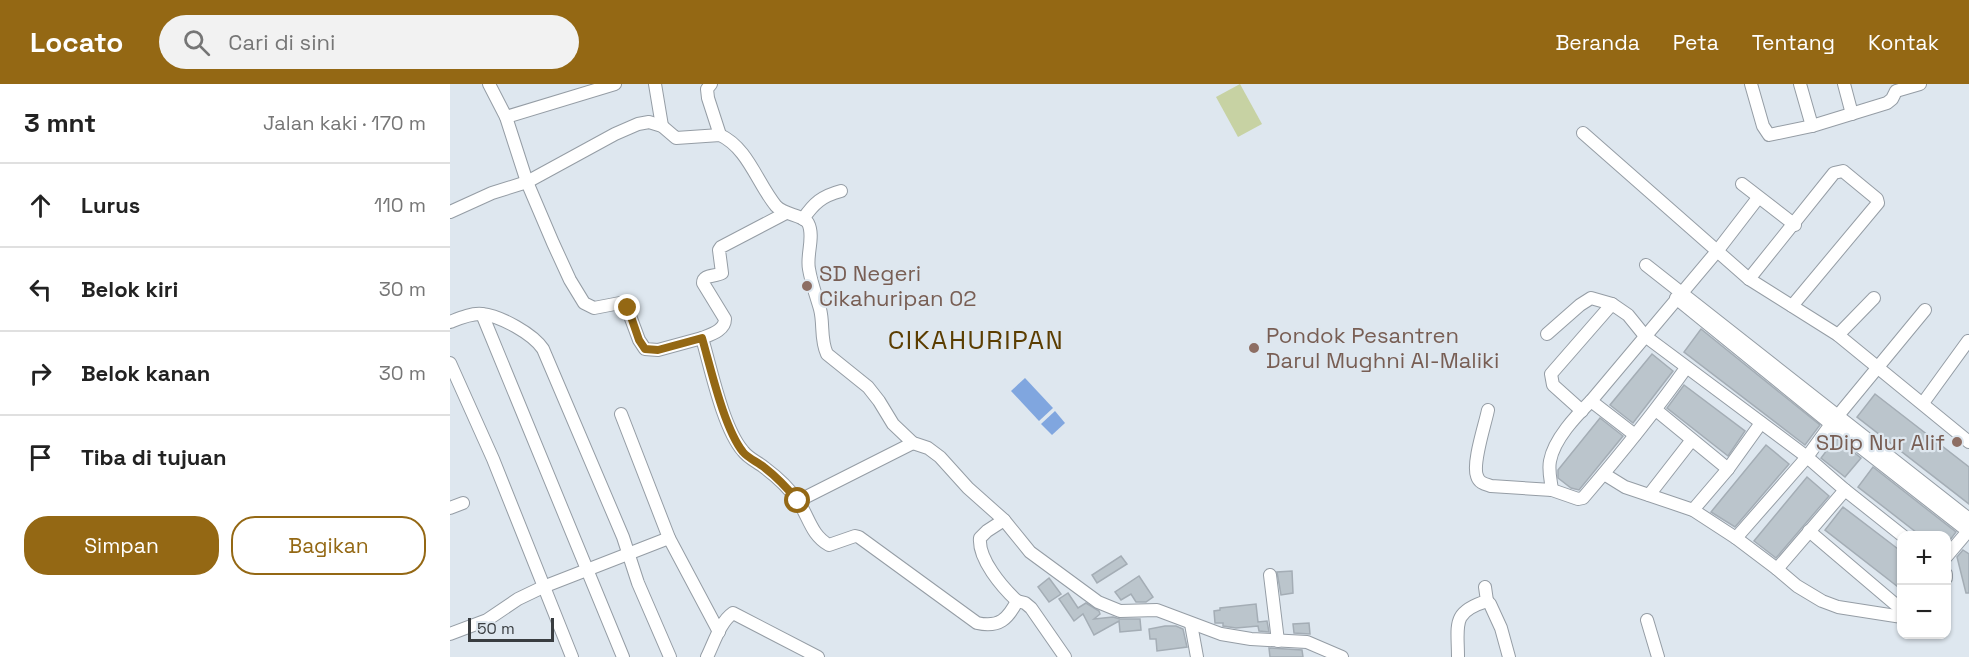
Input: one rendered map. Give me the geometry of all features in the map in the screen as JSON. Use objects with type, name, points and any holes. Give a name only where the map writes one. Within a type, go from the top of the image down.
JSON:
[{"type":"street","points":[[489,84],[506,117],[527,182],[570,280],[584,303],[594,308],[620,303],[626,305],[642,346],[649,350],[658,350],[702,338],[722,328],[725,323],[724,319],[703,284],[705,278],[722,273],[720,250],[786,213]]},
{"type":"street","points":[[506,117],[615,84]]},
{"type":"street","points":[[655,84],[662,126]]},
{"type":"street","points":[[711,84],[707,89],[708,98],[720,135]]},
{"type":"street","points":[[1751,84],[1763,126],[1769,135],[1812,126],[1887,103],[1895,88],[1920,84]]},
{"type":"street","points":[[1800,84],[1812,126]]},
{"type":"street","points":[[1844,84],[1852,114]]},
{"type":"street","points":[[450,212],[527,182],[626,128],[649,122],[662,126],[676,138],[720,135],[740,151],[774,204],[786,213],[803,219],[807,223],[808,268],[819,308],[827,354],[868,387],[894,424],[914,443],[933,451],[1004,520],[1036,557],[1098,602],[1120,611],[1157,610],[1221,634],[1251,639],[1307,642],[1342,657]]},
{"type":"street","points":[[1583,133],[1749,279],[1838,335],[1969,442]]},
{"type":"street","points":[[1749,279],[1795,225],[1834,173],[1838,171],[1844,173],[1878,201],[1878,204],[1792,306]]},
{"type":"street","points":[[1742,184],[1795,225]]},
{"type":"street","points":[[803,219],[817,201],[841,191]]},
{"type":"street","points":[[1552,490],[1550,460],[1557,443],[1718,250],[1758,198]]},
{"type":"street","points":[[1646,265],[1679,295],[1969,528],[1951,551]]},
{"type":"street","points":[[1547,334],[1580,304],[1591,298],[1612,304],[1628,315],[1645,336],[1808,457],[1897,531]]},
{"type":"street","points":[[1838,335],[1874,298]]},
{"type":"street","points":[[1582,411],[1553,385],[1551,374],[1612,304]]},
{"type":"street","points":[[1736,538],[1808,457],[1834,421],[1925,310]]},
{"type":"street","points":[[450,321],[468,315],[482,314],[496,318],[531,336],[543,349],[670,657]]},
{"type":"street","points":[[482,314],[623,657]]},
{"type":"street","points":[[702,338],[735,441],[749,458],[778,479],[798,501],[813,532],[822,541],[829,545],[855,536],[859,537],[978,623],[986,625],[1004,620],[1010,615],[1017,601]]},
{"type":"street","points":[[1923,403],[1968,341]]},
{"type":"street","points":[[450,363],[493,459],[572,657]]},
{"type":"street","points":[[1488,410],[1477,456],[1477,478],[1483,484],[1552,490],[1578,499],[1583,498],[1656,410],[1686,368]]},
{"type":"street","points":[[1592,401],[1635,435]]},
{"type":"street","points":[[1656,410],[1728,470]]},
{"type":"street","points":[[621,414],[669,538],[719,632]]},
{"type":"street","points":[[1693,510],[1728,470],[1761,423]]},
{"type":"street","points":[[1649,495],[1692,441]]},
{"type":"street","points":[[798,501],[914,443]]},
{"type":"street","points":[[1604,474],[1625,487],[1693,510],[1736,538],[1797,586],[1822,601],[1897,616]]},
{"type":"street","points":[[1777,568],[1845,490]]},
{"type":"street","points":[[450,508],[463,502]]},
{"type":"street","points":[[1004,520],[980,538],[980,549],[998,580],[1017,601],[1031,608],[1065,657]]},
{"type":"street","points":[[1809,531],[1897,606]]},
{"type":"street","points":[[450,634],[487,620],[518,599],[543,587],[669,538]]},
{"type":"street","points":[[1270,575],[1278,641]]},
{"type":"street","points":[[1485,587],[1486,601],[1490,604],[1500,628],[1509,657]]},
{"type":"street","points":[[1458,657],[1458,620],[1465,610],[1486,601]]},
{"type":"street","points":[[712,655],[719,632],[733,612],[818,657]]},
{"type":"street","points":[[1647,620],[1658,657]]},
{"type":"street","points":[[1191,624],[1197,657]]},
{"type":"green space","points":[[1240,84],[1262,124],[1238,137],[1216,97]]},
{"type":"water","points":[[1025,378],[1053,408],[1039,421],[1011,391]]},
{"type":"water","points":[[1055,411],[1065,423],[1052,435],[1041,424]]},
{"type":"building","points":[[1701,329],[1820,425],[1805,445],[1684,352]]},
{"type":"building","points":[[1652,354],[1673,371],[1633,423],[1610,405]]},
{"type":"building","points":[[1684,385],[1745,431],[1728,456],[1667,408]]},
{"type":"building","points":[[1875,394],[1969,467],[1969,504],[1857,417]]},
{"type":"building","points":[[1600,418],[1623,436],[1579,490],[1571,488],[1558,478],[1558,470]]},
{"type":"building","points":[[1836,438],[1861,458],[1845,477],[1821,458]]},
{"type":"building","points":[[1766,445],[1789,464],[1735,527],[1711,512]]},
{"type":"building","points":[[1873,467],[1956,532],[1951,539],[1951,531],[1915,531],[1858,487]]},
{"type":"building","points":[[1807,477],[1829,496],[1776,558],[1754,541]]},
{"type":"building","points":[[1843,507],[1897,548],[1897,586],[1825,530]]},
{"type":"building","points":[[1963,550],[1969,554],[1969,593],[1966,593],[1957,557]]},
{"type":"building","points":[[1121,556],[1127,564],[1097,583],[1092,575]]},
{"type":"building","points":[[1292,571],[1293,593],[1281,595],[1277,572]]},
{"type":"building","points":[[1139,576],[1153,597],[1146,602],[1136,602],[1131,594],[1121,600],[1115,592]]},
{"type":"building","points":[[1049,578],[1061,594],[1049,602],[1038,587]]},
{"type":"building","points":[[1068,593],[1078,608],[1086,603],[1099,611],[1100,614],[1094,619],[1113,617],[1140,619],[1141,630],[1120,632],[1119,621],[1094,635],[1083,614],[1074,621],[1059,599]]},
{"type":"building","points":[[1256,604],[1258,622],[1267,621],[1269,632],[1259,631],[1258,626],[1236,628],[1223,626],[1223,623],[1215,623],[1214,611],[1220,608]]},
{"type":"building","points":[[1309,623],[1310,634],[1294,633],[1293,624]]},
{"type":"building","points":[[1176,626],[1183,629],[1187,647],[1157,651],[1156,639],[1150,639],[1149,629]]},
{"type":"building","points":[[1269,648],[1302,650],[1303,657],[1270,657]]},
{"type":"place","name":"SD Negeri Cikahuripan 02","points":[[807,286]]},
{"type":"place","name":"Pondok Pesantren Darul Mughni Al-Maliki","points":[[1254,348]]},
{"type":"place","name":"SDip Nur Alif","points":[[1957,442]]},
{"type":"district","name":"CIKAHURIPAN","points":[[976,340]]},
{"type":"route","points":[[628,308],[639,340],[645,349],[658,350],[702,338],[735,441],[749,458],[778,479],[798,501]]}]
